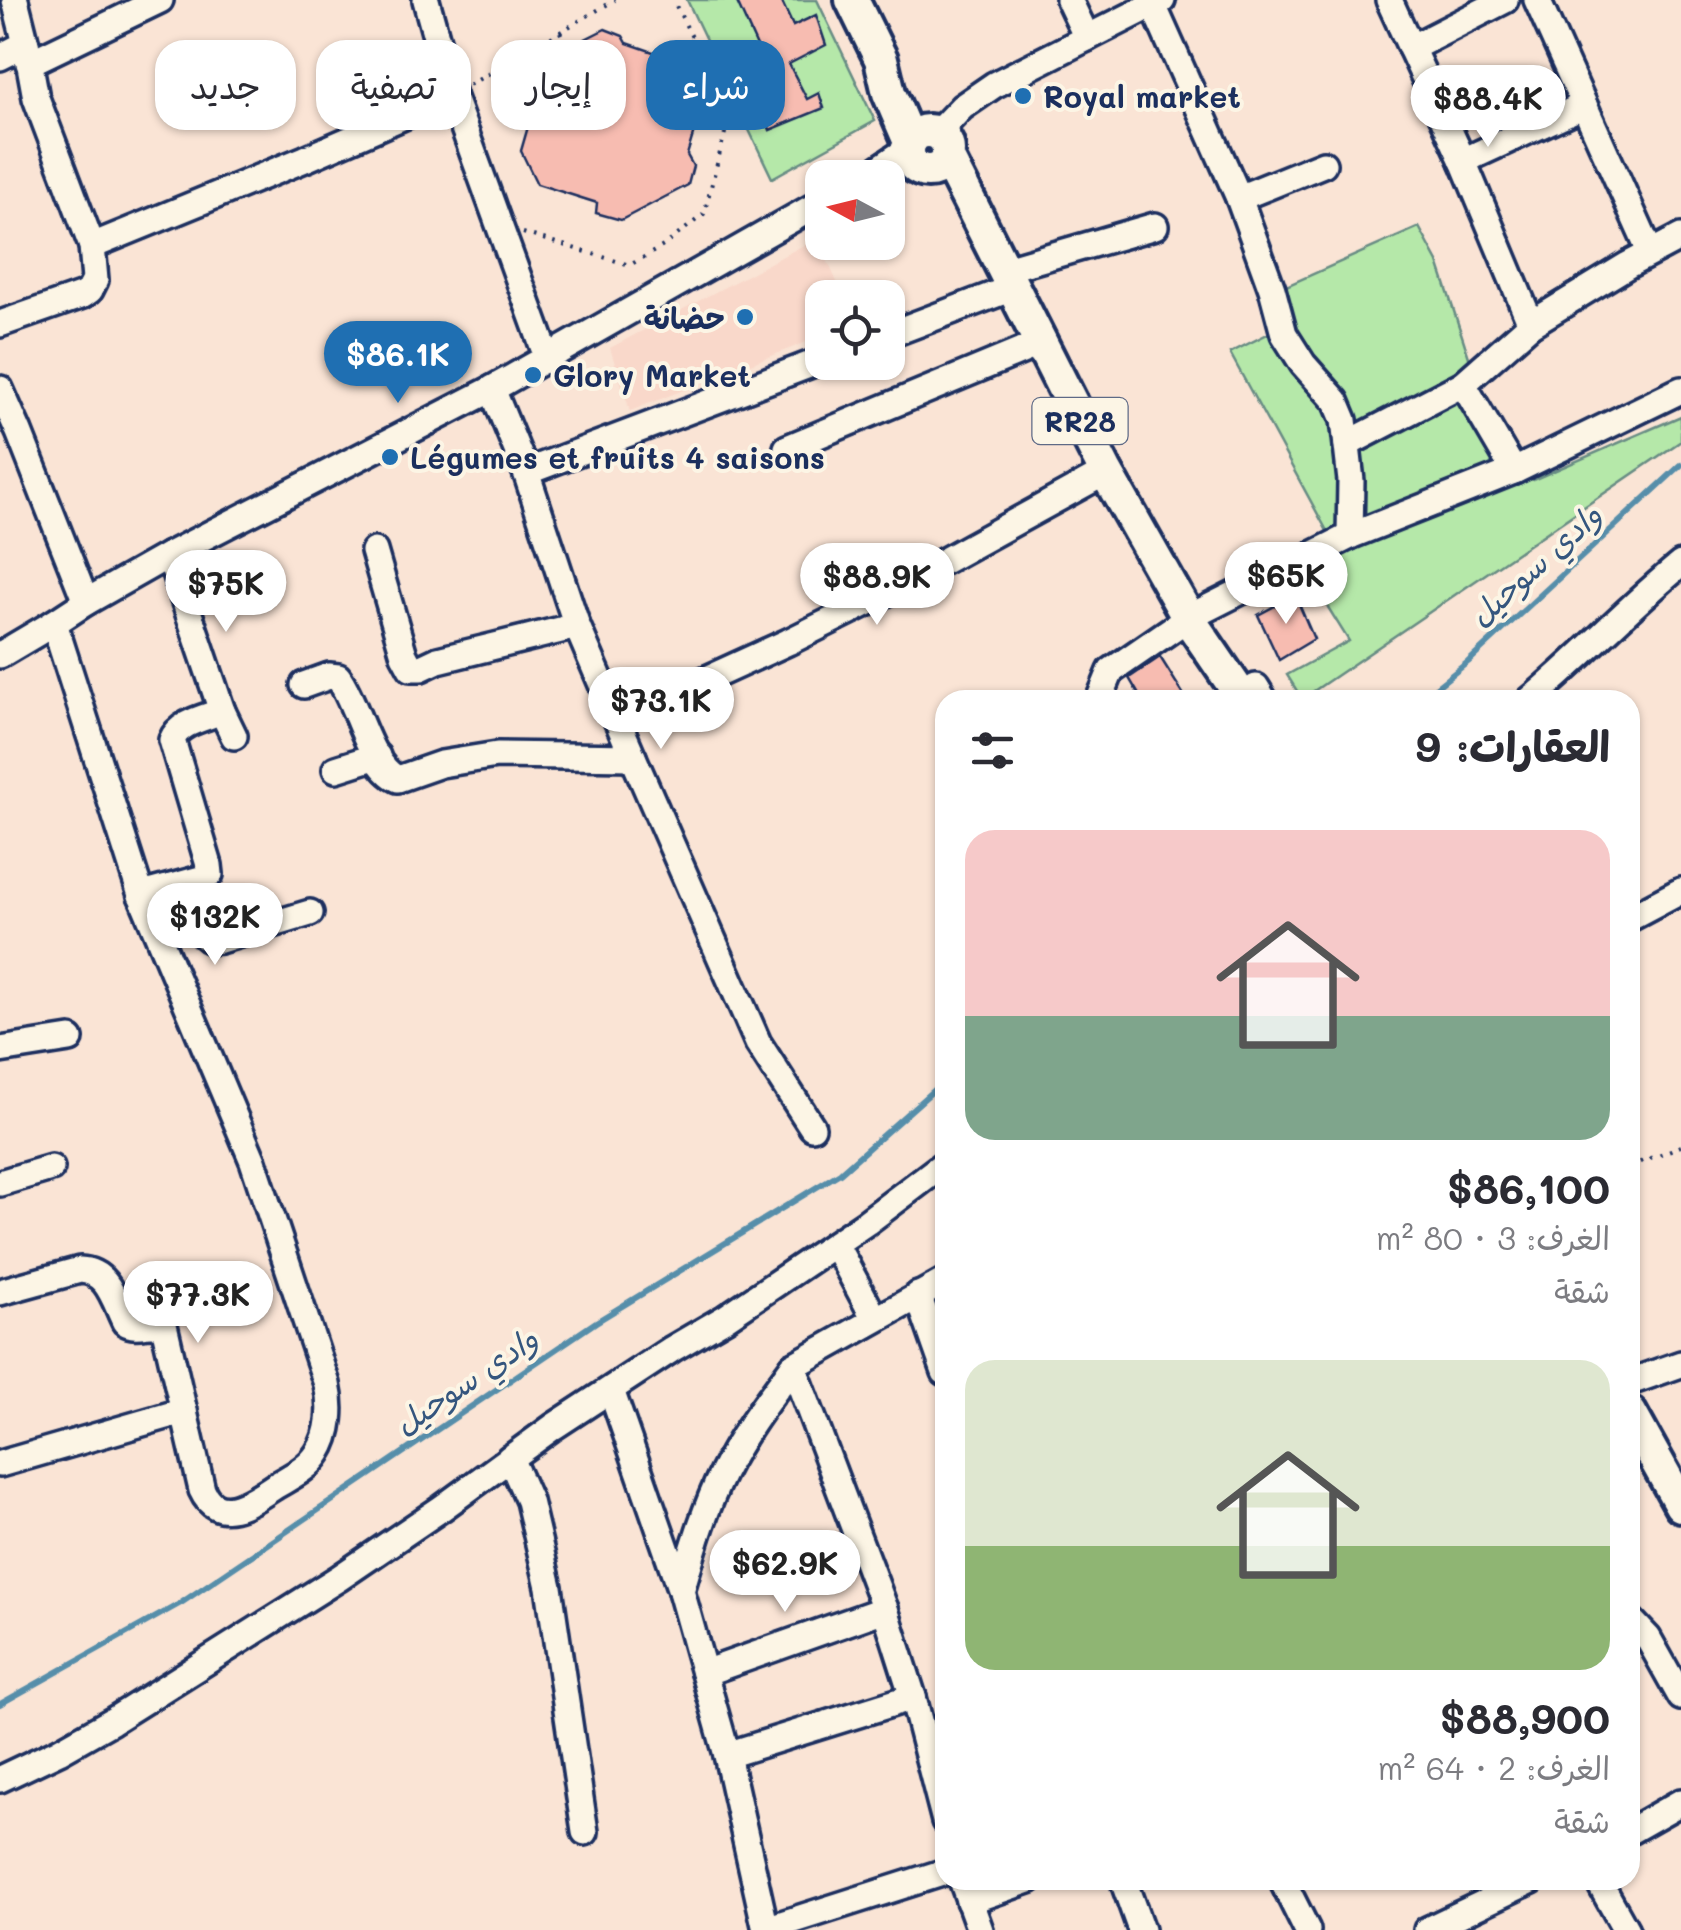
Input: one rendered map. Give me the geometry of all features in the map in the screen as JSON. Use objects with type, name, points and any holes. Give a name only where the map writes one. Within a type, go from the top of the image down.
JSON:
[{"type":"main road","name":"RR28","points":[[852,0],[882,59],[889,92],[974,214],[1106,472],[1190,621],[1217,690]]},
{"type":"main road","name":"RR28","points":[[1190,621],[1250,690]]},
{"type":"main road","points":[[1640,1451],[1677,1490]]},
{"type":"street","points":[[0,324],[83,295],[90,290],[96,270],[92,246],[36,98],[15,0]]},
{"type":"street","points":[[0,57],[28,54],[160,0]]},
{"type":"street","points":[[426,0],[437,40]]},
{"type":"street","points":[[1069,0],[1087,38]]},
{"type":"street","points":[[1389,0],[1532,324]]},
{"type":"street","points":[[1411,48],[1505,0]]},
{"type":"street","points":[[1536,0],[1650,252]]},
{"type":"street","points":[[905,160],[926,150],[962,107],[994,84],[1157,2],[1239,198],[1284,334],[1303,364],[1336,402],[1344,420],[1351,481],[1350,536]]},
{"type":"street","points":[[1463,161],[1582,106]]},
{"type":"street","points":[[92,246],[372,130]]},
{"type":"street","points":[[465,130],[547,356]]},
{"type":"street","points":[[1239,198],[1323,164]]},
{"type":"street","points":[[0,655],[170,554],[492,388],[805,212]]},
{"type":"street","points":[[905,327],[1007,279],[1155,226]]},
{"type":"street","points":[[1347,444],[1463,384],[1532,324],[1650,252],[1681,238]]},
{"type":"street","points":[[787,448],[1041,344]]},
{"type":"street","points":[[526,472],[805,366]]},
{"type":"street","points":[[1463,384],[1514,470]]},
{"type":"street","points":[[492,388],[526,472],[577,626],[632,757],[758,1043],[812,1127]]},
{"type":"street","points":[[0,389],[86,602]]},
{"type":"street","points":[[1103,690],[1112,671],[1190,621],[1350,536],[1514,470],[1681,390]]},
{"type":"street","points":[[617,720],[875,598],[1106,472]]},
{"type":"street","points":[[374,550],[410,668],[577,626]]},
{"type":"street","points":[[170,554],[222,711],[234,736]]},
{"type":"street","points":[[1542,690],[1681,564]]},
{"type":"street","points":[[0,1292],[80,1270],[97,1273],[104,1279],[125,1322],[132,1326],[164,1325],[202,1490],[210,1503],[224,1508],[250,1502],[304,1468],[326,1437],[330,1400],[253,1161],[142,894],[54,623]]},
{"type":"street","points":[[304,684],[338,677],[377,756],[392,777],[398,779],[441,764],[497,755],[632,757]]},
{"type":"street","points":[[142,894],[208,877],[210,865],[172,740],[185,725],[222,711]]},
{"type":"street","points":[[336,769],[377,756]]},
{"type":"street","points":[[192,882],[201,931],[210,941],[310,913]]},
{"type":"street","points":[[1640,913],[1681,892]]},
{"type":"street","points":[[0,1050],[70,1039]]},
{"type":"street","points":[[0,1183],[51,1168]]},
{"type":"street","points":[[0,1779],[112,1721],[338,1578],[553,1427],[835,1244],[935,1169]]},
{"type":"street","points":[[835,1244],[875,1319]]},
{"type":"street","points":[[681,1591],[699,1528],[723,1471],[754,1419],[793,1366],[935,1286]]},
{"type":"street","points":[[918,1295],[935,1342]]},
{"type":"street","points":[[1640,1378],[1681,1364]]},
{"type":"street","points":[[793,1366],[885,1608],[935,1782]]},
{"type":"street","points":[[611,1390],[681,1591],[727,1755],[766,1929],[935,1875]]},
{"type":"street","points":[[0,1464],[184,1411]]},
{"type":"street","points":[[510,1458],[530,1500],[549,1587],[584,1832]]},
{"type":"street","points":[[704,1673],[885,1608]]},
{"type":"street","points":[[1640,1630],[1681,1697]]},
{"type":"street","points":[[727,1755],[913,1697]]},
{"type":"street","points":[[1640,1825],[1681,1802]]},
{"type":"street","points":[[965,1890],[980,1930]]},
{"type":"street","points":[[1127,1890],[1141,1930]]},
{"type":"street","points":[[1287,1890],[1306,1930]]},
{"type":"street","points":[[1427,1930],[1511,1890]]},
{"type":"street","points":[[1604,1890],[1626,1930]]},
{"type":"path","points":[[471,84],[615,0]]},
{"type":"path","points":[[500,225],[630,266],[704,214],[726,129],[701,55],[673,0]]},
{"type":"path","points":[[560,32],[564,40]]},
{"type":"path","points":[[1640,1162],[1681,1146]]},
{"type":"shaded area","name":"حضانة","points":[[805,244],[805,260],[827,260],[836,280],[805,280],[805,343],[630,411],[610,348]]},
{"type":"green space","points":[[687,0],[817,0],[875,121],[772,178],[749,130],[785,130],[785,40],[706,40]]},
{"type":"green space","points":[[1419,227],[1438,262],[1477,382],[1533,480],[1681,416],[1681,441],[1315,690],[1296,690],[1287,675],[1349,641],[1311,580],[1345,564],[1230,353],[1283,326],[1268,294]]},
{"type":"building","points":[[736,0],[781,0],[793,26],[816,15],[826,45],[789,64],[807,99],[819,93],[824,108],[785,124],[785,40],[754,40]]},
{"type":"building","points":[[605,29],[625,40],[583,40]]},
{"type":"building","points":[[626,41],[646,50],[646,130],[694,130],[687,155],[693,166],[688,185],[621,220],[596,213],[597,203],[537,184],[521,151],[527,130],[626,130]]},
{"type":"building","points":[[1295,595],[1314,639],[1279,660],[1258,615]]},
{"type":"building","points":[[1160,657],[1181,690],[1136,690],[1129,678]]},
{"type":"waterway","name":"وادي سوحيل","points":[[1433,690],[1681,465]]},
{"type":"waterway","name":"وادي سوحيل","points":[[0,1704],[181,1603],[596,1322],[840,1173],[935,1089]]},
{"type":"place","name":"Royal market","points":[[1023,96]]},
{"type":"place","name":"حضانة","points":[[745,317]]},
{"type":"place","name":"Glory Market","points":[[533,375]]},
{"type":"place","name":"Légumes et fruits 4 saisons","points":[[390,457]]}]
